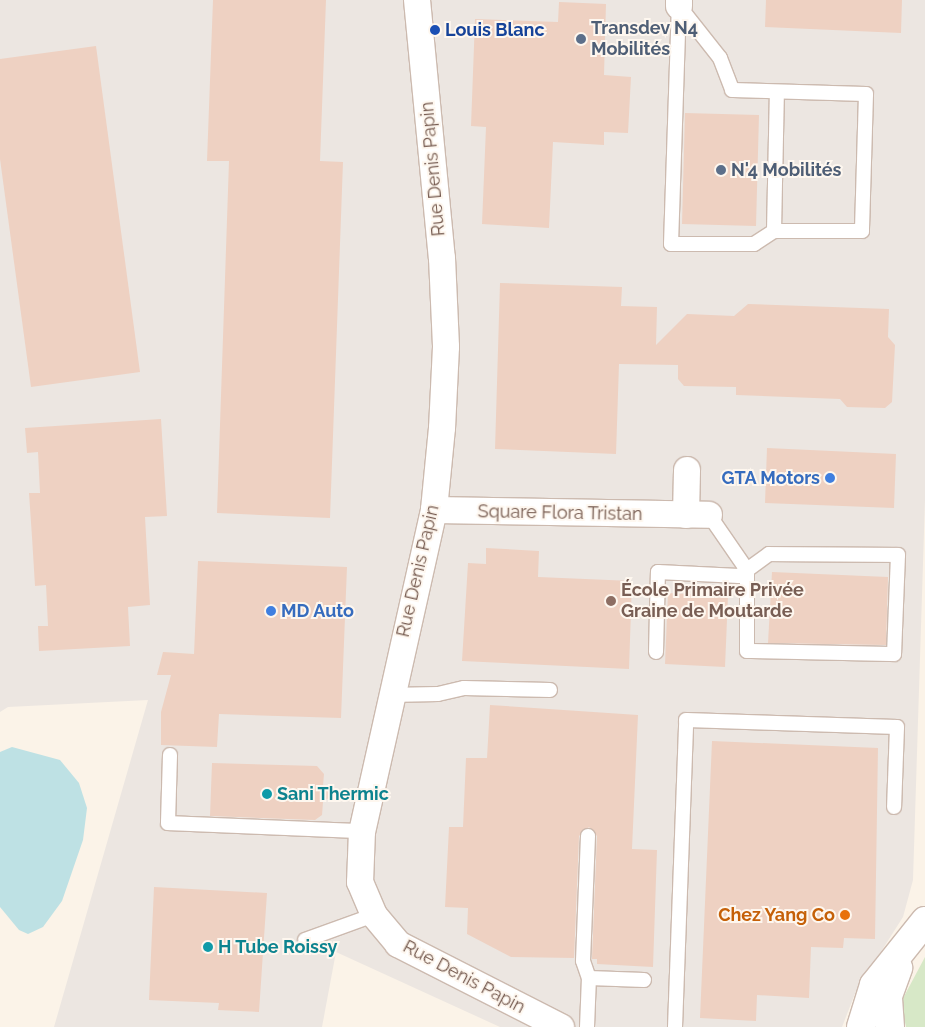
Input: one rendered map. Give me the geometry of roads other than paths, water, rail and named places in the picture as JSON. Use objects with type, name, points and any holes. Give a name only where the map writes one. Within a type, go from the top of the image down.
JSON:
[{"type":"main road","points":[[861,1027],[874,985],[908,946],[925,921]]},
{"type":"main road","points":[[890,1027],[888,996],[908,946]]},
{"type":"street","name":"Rue Denis Papin","points":[[417,0],[446,347],[434,510],[389,694],[362,831],[360,882],[374,915],[398,944],[561,1027]]},
{"type":"street","points":[[687,470],[697,515]]},
{"type":"street","name":"Square Flora Tristan","points":[[434,510],[697,515]]},
{"type":"lane","points":[[679,3],[720,58],[732,90],[866,94],[862,231],[774,231],[754,244],[671,244],[679,3]]},
{"type":"lane","points":[[774,231],[776,92]]},
{"type":"lane","points":[[656,652],[658,572],[739,576],[747,570],[769,554],[898,555],[894,654],[747,650],[747,570],[697,515]]},
{"type":"lane","points":[[389,694],[438,694],[464,688],[550,690]]},
{"type":"lane","points":[[675,1027],[686,720],[897,727],[894,807]]},
{"type":"lane","points":[[170,755],[168,823],[362,831]]},
{"type":"lane","points":[[587,1027],[589,978],[583,961],[588,836]]},
{"type":"lane","points":[[305,940],[374,915]]},
{"type":"lane","points":[[589,978],[644,980]]},
{"type":"water","points":[[12,747],[60,760],[79,783],[87,808],[83,840],[62,901],[43,927],[28,934],[19,930],[0,907],[0,752]]},
{"type":"place","name":"Louis Blanc","points":[[435,30]]},
{"type":"place","name":"Transdev N4 Mobilités","points":[[581,39]]},
{"type":"place","name":"N'4 Mobilités","points":[[721,170]]},
{"type":"place","name":"GTA Motors","points":[[830,478]]},
{"type":"place","name":"École Primaire Privée Graine de Moutarde","points":[[611,601]]},
{"type":"place","name":"MD Auto","points":[[271,611]]},
{"type":"place","name":"Sani Thermic","points":[[267,794]]},
{"type":"place","name":"Chez Yang Co","points":[[845,915]]},
{"type":"place","name":"H Tube Roissy","points":[[208,947]]}]
